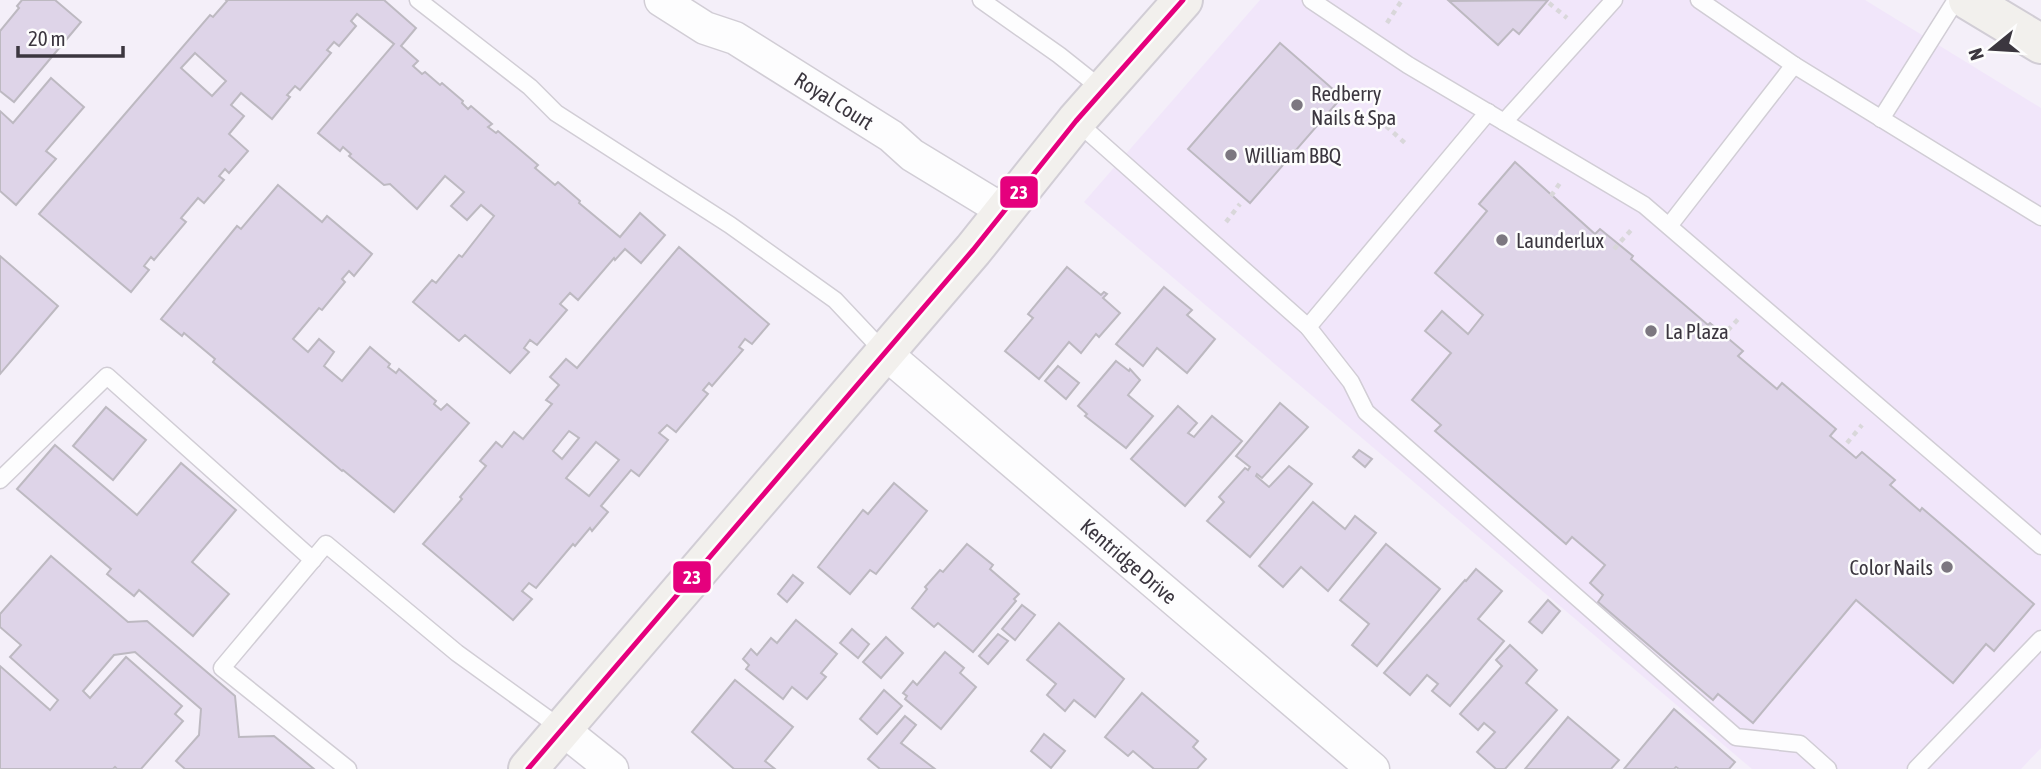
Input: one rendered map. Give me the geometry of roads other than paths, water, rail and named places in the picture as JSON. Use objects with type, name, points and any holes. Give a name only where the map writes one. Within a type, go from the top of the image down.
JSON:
[{"type":"main road","points":[[528,769],[884,352],[1076,121],[1183,0]]},
{"type":"main road","points":[[1968,0],[2041,44]]},
{"type":"street","name":"Royal Court","points":[[661,0],[705,28],[735,38],[891,136],[912,155],[1003,211]]},
{"type":"street","name":"Kentridge Drive","points":[[884,352],[1373,769]]},
{"type":"street","points":[[562,729],[612,769]]},
{"type":"lane","points":[[418,0],[530,87],[556,113],[730,225],[835,300],[884,352]]},
{"type":"lane","points":[[981,0],[1103,90]]},
{"type":"lane","points":[[1311,0],[1408,65],[1630,196],[1669,226],[2041,546]]},
{"type":"lane","points":[[1504,122],[1614,0]]},
{"type":"lane","points":[[1699,0],[1794,65],[2041,217]]},
{"type":"lane","points":[[1881,119],[1956,0]]},
{"type":"lane","points":[[1669,226],[1794,65]]},
{"type":"lane","points":[[1308,327],[1488,112]]},
{"type":"lane","points":[[1076,121],[1308,327],[1351,382],[1366,412],[1736,737],[1800,744],[1828,769]]},
{"type":"lane","points":[[0,480],[107,376],[313,560]]},
{"type":"lane","points":[[348,769],[222,668],[326,544],[457,653],[562,729]]},
{"type":"lane","points":[[1916,769],[2041,639]]},
{"type":"place","name":"Redberry Nails & Spa","points":[[1297,105]]},
{"type":"place","name":"William BBQ","points":[[1231,155]]},
{"type":"place","name":"Launderlux","points":[[1502,240]]},
{"type":"place","name":"La Plaza","points":[[1651,331]]},
{"type":"place","name":"Color Nails","points":[[1947,567]]}]
